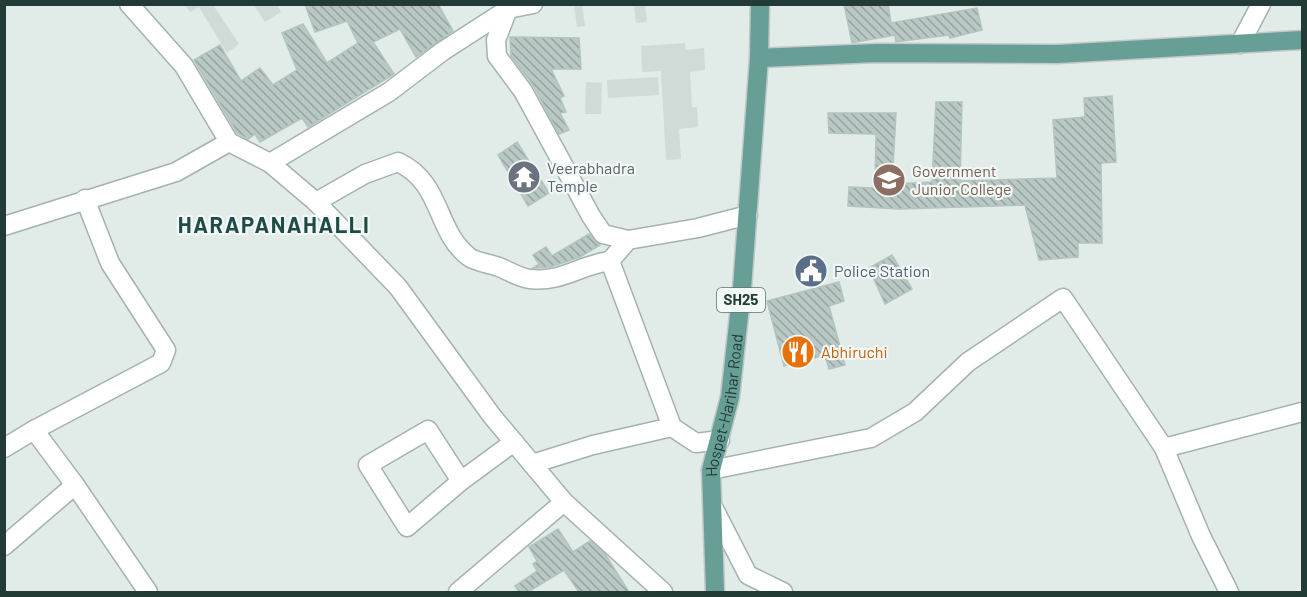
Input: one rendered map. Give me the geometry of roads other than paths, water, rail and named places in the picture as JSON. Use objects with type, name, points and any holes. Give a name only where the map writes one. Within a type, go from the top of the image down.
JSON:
[{"type":"main road","name":"Hospet-Harihar Road","points":[[715,592],[711,470],[730,397],[748,215],[759,58],[760,4]]},
{"type":"main road","points":[[759,58],[877,53],[1058,54],[1302,40]]},
{"type":"street","points":[[129,4],[184,66],[229,142],[270,163],[316,202],[398,287],[514,442],[564,502],[663,592]]},
{"type":"street","points":[[270,163],[388,92],[443,51],[508,9],[532,4]]},
{"type":"street","points":[[1240,44],[1261,4]]},
{"type":"street","points":[[508,9],[496,40],[497,56],[523,91],[603,234],[628,240],[698,228],[748,215]]},
{"type":"street","points":[[4,226],[176,172],[229,142]]},
{"type":"street","points":[[316,202],[366,174],[398,162],[414,170],[422,178],[450,232],[469,257],[528,279],[561,278],[596,262],[610,261],[628,240]]},
{"type":"street","points":[[4,448],[161,363],[166,350],[110,263],[85,199]]},
{"type":"street","points":[[610,261],[672,427],[696,443],[720,440]]},
{"type":"street","points":[[711,470],[871,438],[915,412],[968,362],[1063,298],[1164,448],[1221,589]]},
{"type":"street","points":[[1164,448],[1302,411]]},
{"type":"street","points":[[532,464],[593,445],[672,427]]},
{"type":"street","points":[[34,430],[75,485],[148,592]]},
{"type":"street","points":[[461,481],[428,430],[368,465],[407,527],[461,481],[514,442]]},
{"type":"street","points":[[4,546],[75,485]]},
{"type":"street","points":[[458,592],[564,502]]},
{"type":"street","points":[[713,507],[746,584],[783,592]]},
{"type":"place","name":"Veerabhadra Temple","points":[[524,177]]},
{"type":"place","name":"Government Junior College","points":[[889,180]]},
{"type":"place","name":"Police Station","points":[[811,271]]},
{"type":"place","name":"Abhiruchi","points":[[798,352]]},
{"type":"district","name":"HARAPANAHALLI","points":[[274,225]]}]
